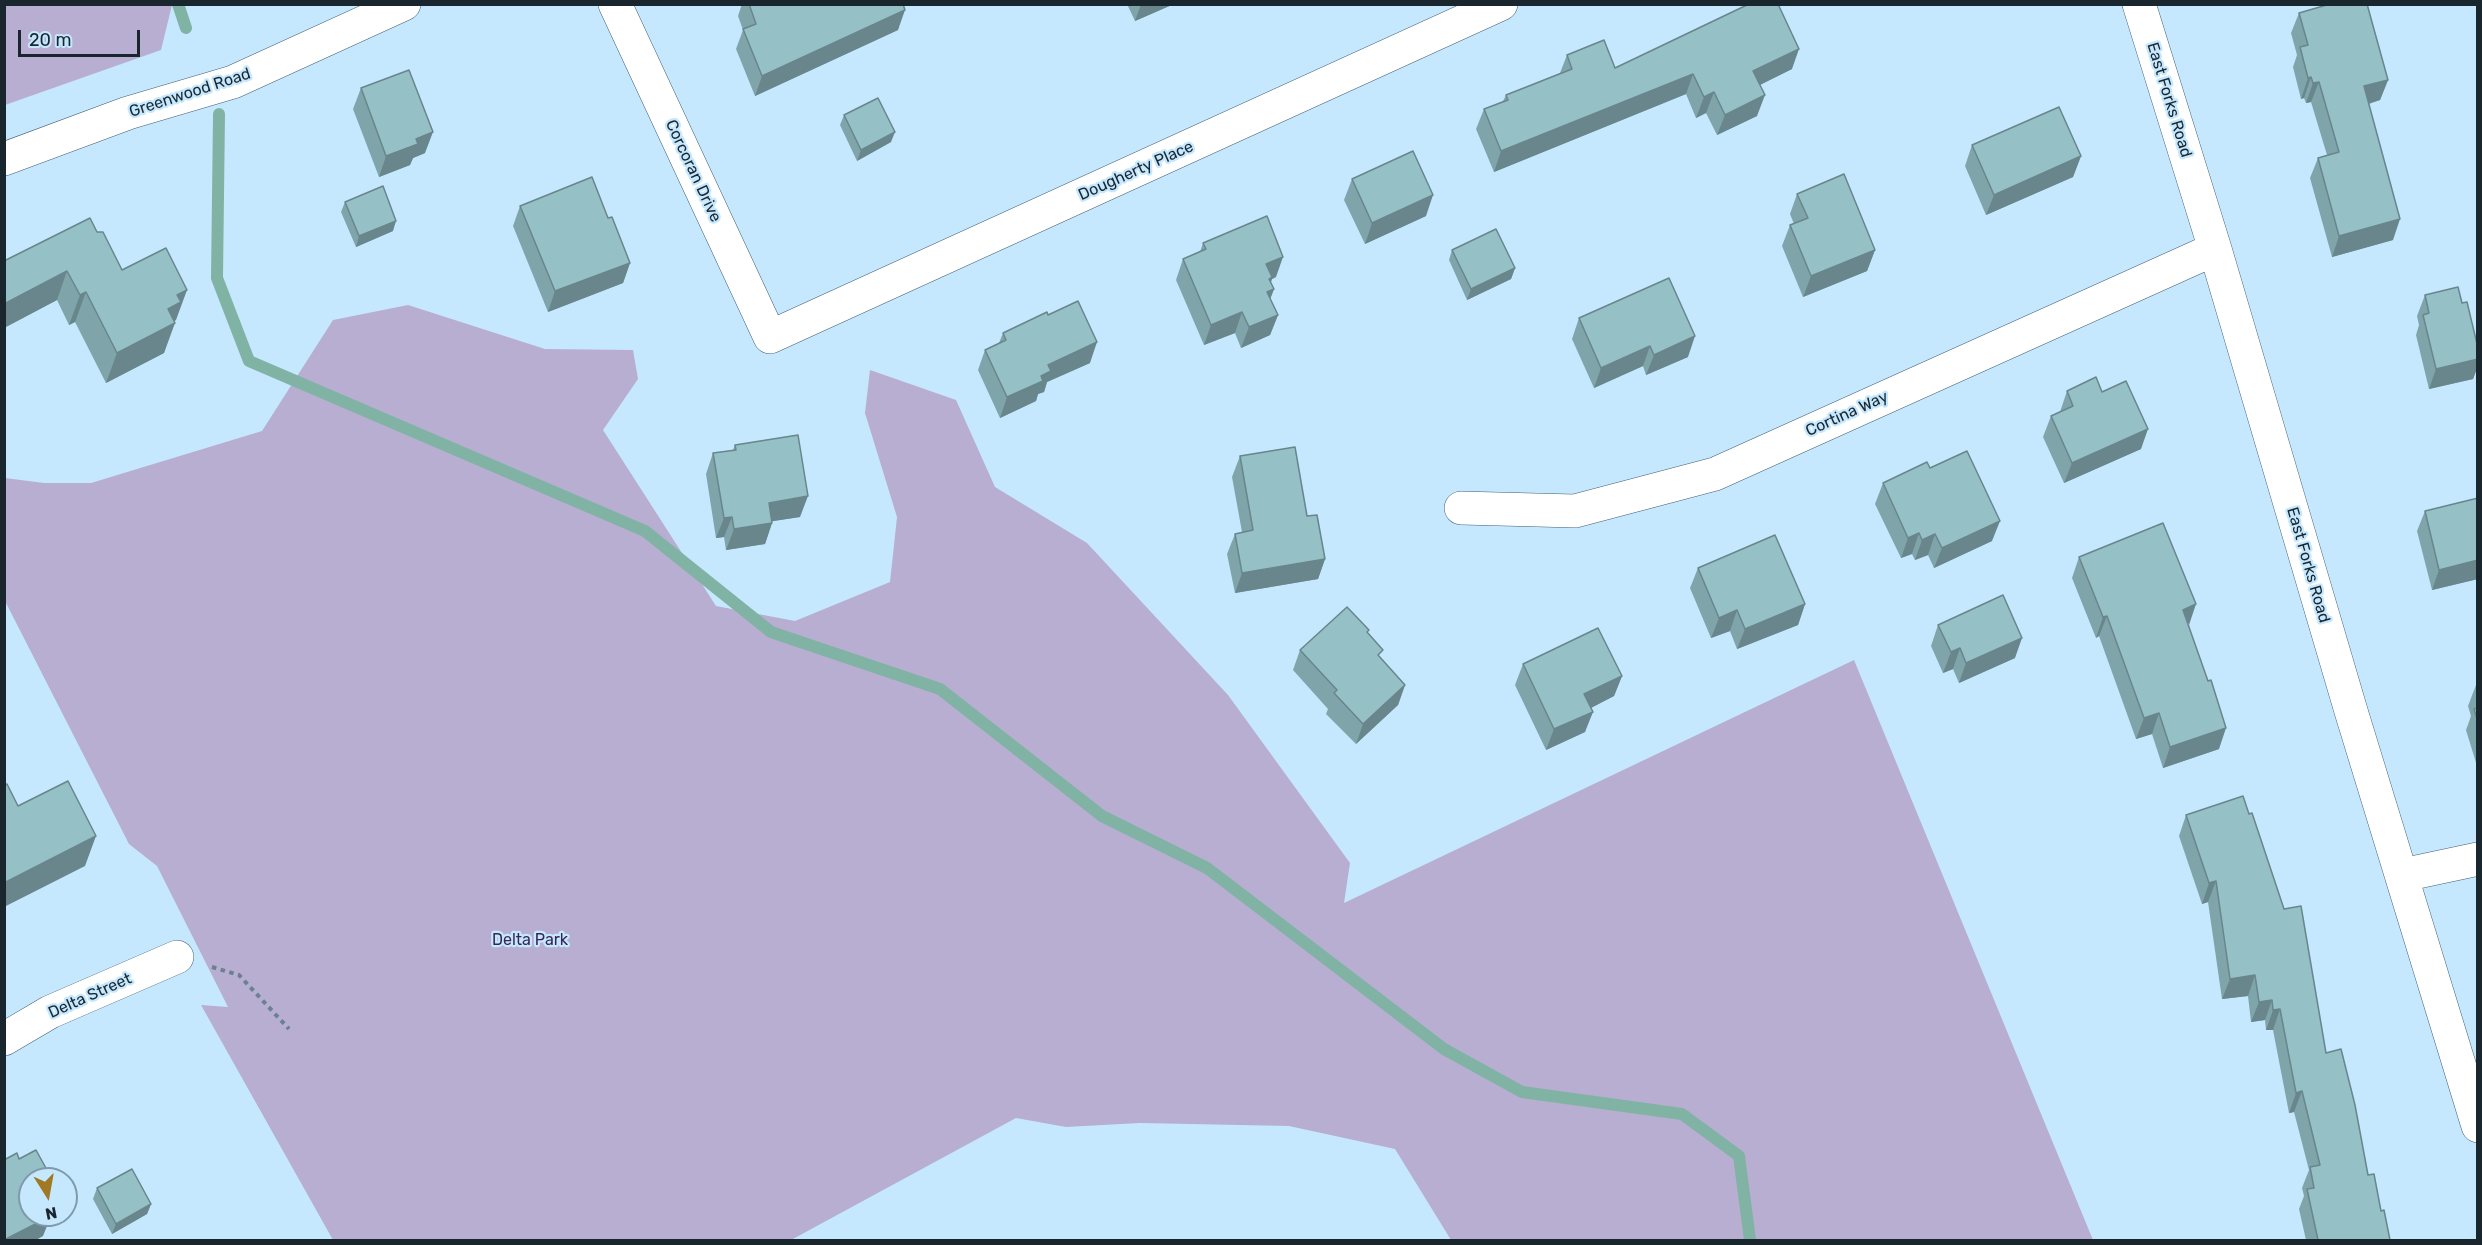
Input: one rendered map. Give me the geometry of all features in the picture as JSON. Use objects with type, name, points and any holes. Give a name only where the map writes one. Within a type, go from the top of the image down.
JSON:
[{"type":"street","name":"Greenwood Road","points":[[4,159],[128,113],[234,82],[404,4]]},
{"type":"street","name":"Corcoran Drive","points":[[615,4],[770,336]]},
{"type":"street","name":"Dougherty Place","points":[[770,336],[1501,4]]},
{"type":"street","name":"East Forks Road","points":[[2139,4],[2215,249],[2348,699],[2478,1126]]},
{"type":"street","name":"Cortina Way","points":[[1461,508],[1575,511],[1715,474],[2215,249]]},
{"type":"street","points":[[2403,875],[2478,858]]},
{"type":"street","name":"Delta Street","points":[[4,1039],[50,1012],[177,957]]},
{"type":"path","points":[[177,957],[239,975],[289,1029]]},
{"type":"green space","points":[[4,5],[172,5],[161,50],[5,105]]},
{"type":"green space","name":"Delta Park","points":[[408,305],[545,349],[633,350],[638,379],[603,430],[716,606],[795,621],[890,582],[897,517],[865,413],[870,370],[956,400],[995,487],[1087,543],[1228,695],[1350,863],[1344,903],[1854,660],[2093,1240],[1451,1240],[1395,1149],[1289,1126],[1140,1123],[1066,1127],[1016,1118],[791,1240],[333,1240],[201,1005],[228,1007],[157,866],[129,844],[5,601],[5,478],[44,483],[91,483],[262,431],[333,320]]},
{"type":"building","points":[[749,4],[903,4],[905,10],[762,76],[743,29],[756,24]]},
{"type":"building","points":[[1749,4],[1778,4],[1799,49],[1753,71],[1765,95],[1725,115],[1714,92],[1704,97],[1693,74],[1501,151],[1484,109],[1508,100],[1506,95],[1572,69],[1567,55],[1604,40],[1615,68]]},
{"type":"building","points":[[2330,4],[2367,4],[2388,80],[2364,86],[2400,219],[2339,236],[2318,158],[2339,152],[2319,82],[2313,83],[2311,77],[2308,78],[2300,47],[2308,45],[2299,13]]},
{"type":"building","points":[[409,70],[433,132],[416,139],[418,144],[386,156],[361,88]]},
{"type":"building","points":[[878,98],[895,132],[861,150],[844,115]]},
{"type":"building","points":[[2059,107],[2081,156],[1994,195],[1972,145]]},
{"type":"building","points":[[1413,151],[1433,195],[1372,223],[1352,179]]},
{"type":"building","points":[[1844,174],[1875,250],[1811,276],[1790,225],[1808,218],[1797,194]]},
{"type":"building","points":[[592,177],[608,218],[612,217],[630,263],[555,291],[520,206]]},
{"type":"building","points":[[383,186],[396,221],[359,236],[345,202]]},
{"type":"building","points":[[1267,216],[1283,257],[1266,264],[1274,289],[1267,292],[1278,315],[1249,327],[1242,312],[1211,325],[1183,259],[1206,249],[1203,243]]},
{"type":"building","points":[[90,218],[97,232],[103,232],[122,270],[166,248],[187,290],[177,295],[181,302],[168,309],[175,323],[117,353],[86,292],[80,295],[67,271],[4,304],[4,261]]},
{"type":"building","points":[[1496,229],[1515,268],[1471,289],[1452,250]]},
{"type":"building","points":[[1669,278],[1695,336],[1654,355],[1650,346],[1601,368],[1579,318]]},
{"type":"building","points":[[2458,287],[2462,303],[2467,302],[2478,348],[2478,359],[2436,369],[2423,315],[2429,313],[2425,295]]},
{"type":"building","points":[[1078,301],[1097,342],[1048,365],[1051,371],[1041,376],[1043,381],[1007,397],[985,350],[1006,340],[1003,333],[1047,312],[1048,315]]},
{"type":"building","points":[[2096,377],[2102,392],[2126,381],[2148,429],[2072,463],[2051,416],[2073,406],[2067,391]]},
{"type":"building","points":[[798,435],[808,496],[769,503],[772,523],[734,529],[732,517],[724,518],[713,453],[736,450],[735,445]]},
{"type":"building","points":[[1295,447],[1307,516],[1317,515],[1325,559],[1242,573],[1235,534],[1253,530],[1240,456]]},
{"type":"building","points":[[1967,451],[2000,521],[1942,548],[1935,534],[1922,540],[1919,533],[1908,538],[1883,483],[1927,462],[1930,468]]},
{"type":"building","points":[[2478,498],[2478,560],[2439,570],[2425,511]]},
{"type":"building","points":[[2163,523],[2196,604],[2183,610],[2208,681],[2211,680],[2226,728],[2170,747],[2159,713],[2144,718],[2107,616],[2103,617],[2079,557]]},
{"type":"building","points":[[1775,535],[1805,604],[1745,629],[1737,610],[1719,618],[1698,568]]},
{"type":"building","points":[[2003,595],[2022,638],[1966,663],[1960,648],[1951,652],[1938,625]]},
{"type":"building","points":[[1347,607],[1369,630],[1367,632],[1383,650],[1378,655],[1405,685],[1363,724],[1334,693],[1337,690],[1300,650]]},
{"type":"building","points":[[1598,628],[1622,676],[1584,694],[1593,712],[1554,729],[1523,664]]},
{"type":"building","points":[[2478,708],[2478,722],[2474,709]]},
{"type":"building","points":[[68,781],[96,836],[4,883],[4,785],[7,784],[18,806]]},
{"type":"building","points":[[2243,796],[2249,814],[2252,813],[2284,909],[2301,906],[2326,1053],[2341,1049],[2355,1105],[2368,1175],[2374,1174],[2381,1211],[2384,1210],[2390,1240],[2318,1240],[2307,1189],[2314,1188],[2310,1167],[2320,1165],[2302,1091],[2296,1093],[2280,1009],[2273,1010],[2272,1000],[2259,1002],[2255,975],[2230,979],[2216,881],[2209,883],[2186,815]]},
{"type":"building","points":[[36,1150],[45,1167],[18,1167],[18,1227],[29,1227],[4,1240],[4,1160],[17,1153],[19,1159]]},
{"type":"building","points":[[132,1169],[151,1204],[116,1224],[97,1188]]},
{"type":"waterway","points":[[178,4],[186,28]]},
{"type":"waterway","points":[[219,114],[217,278],[249,361],[645,531],[771,632],[940,689],[1102,816],[1207,868],[1444,1049],[1522,1092],[1682,1114],[1739,1156],[1750,1240]]}]
